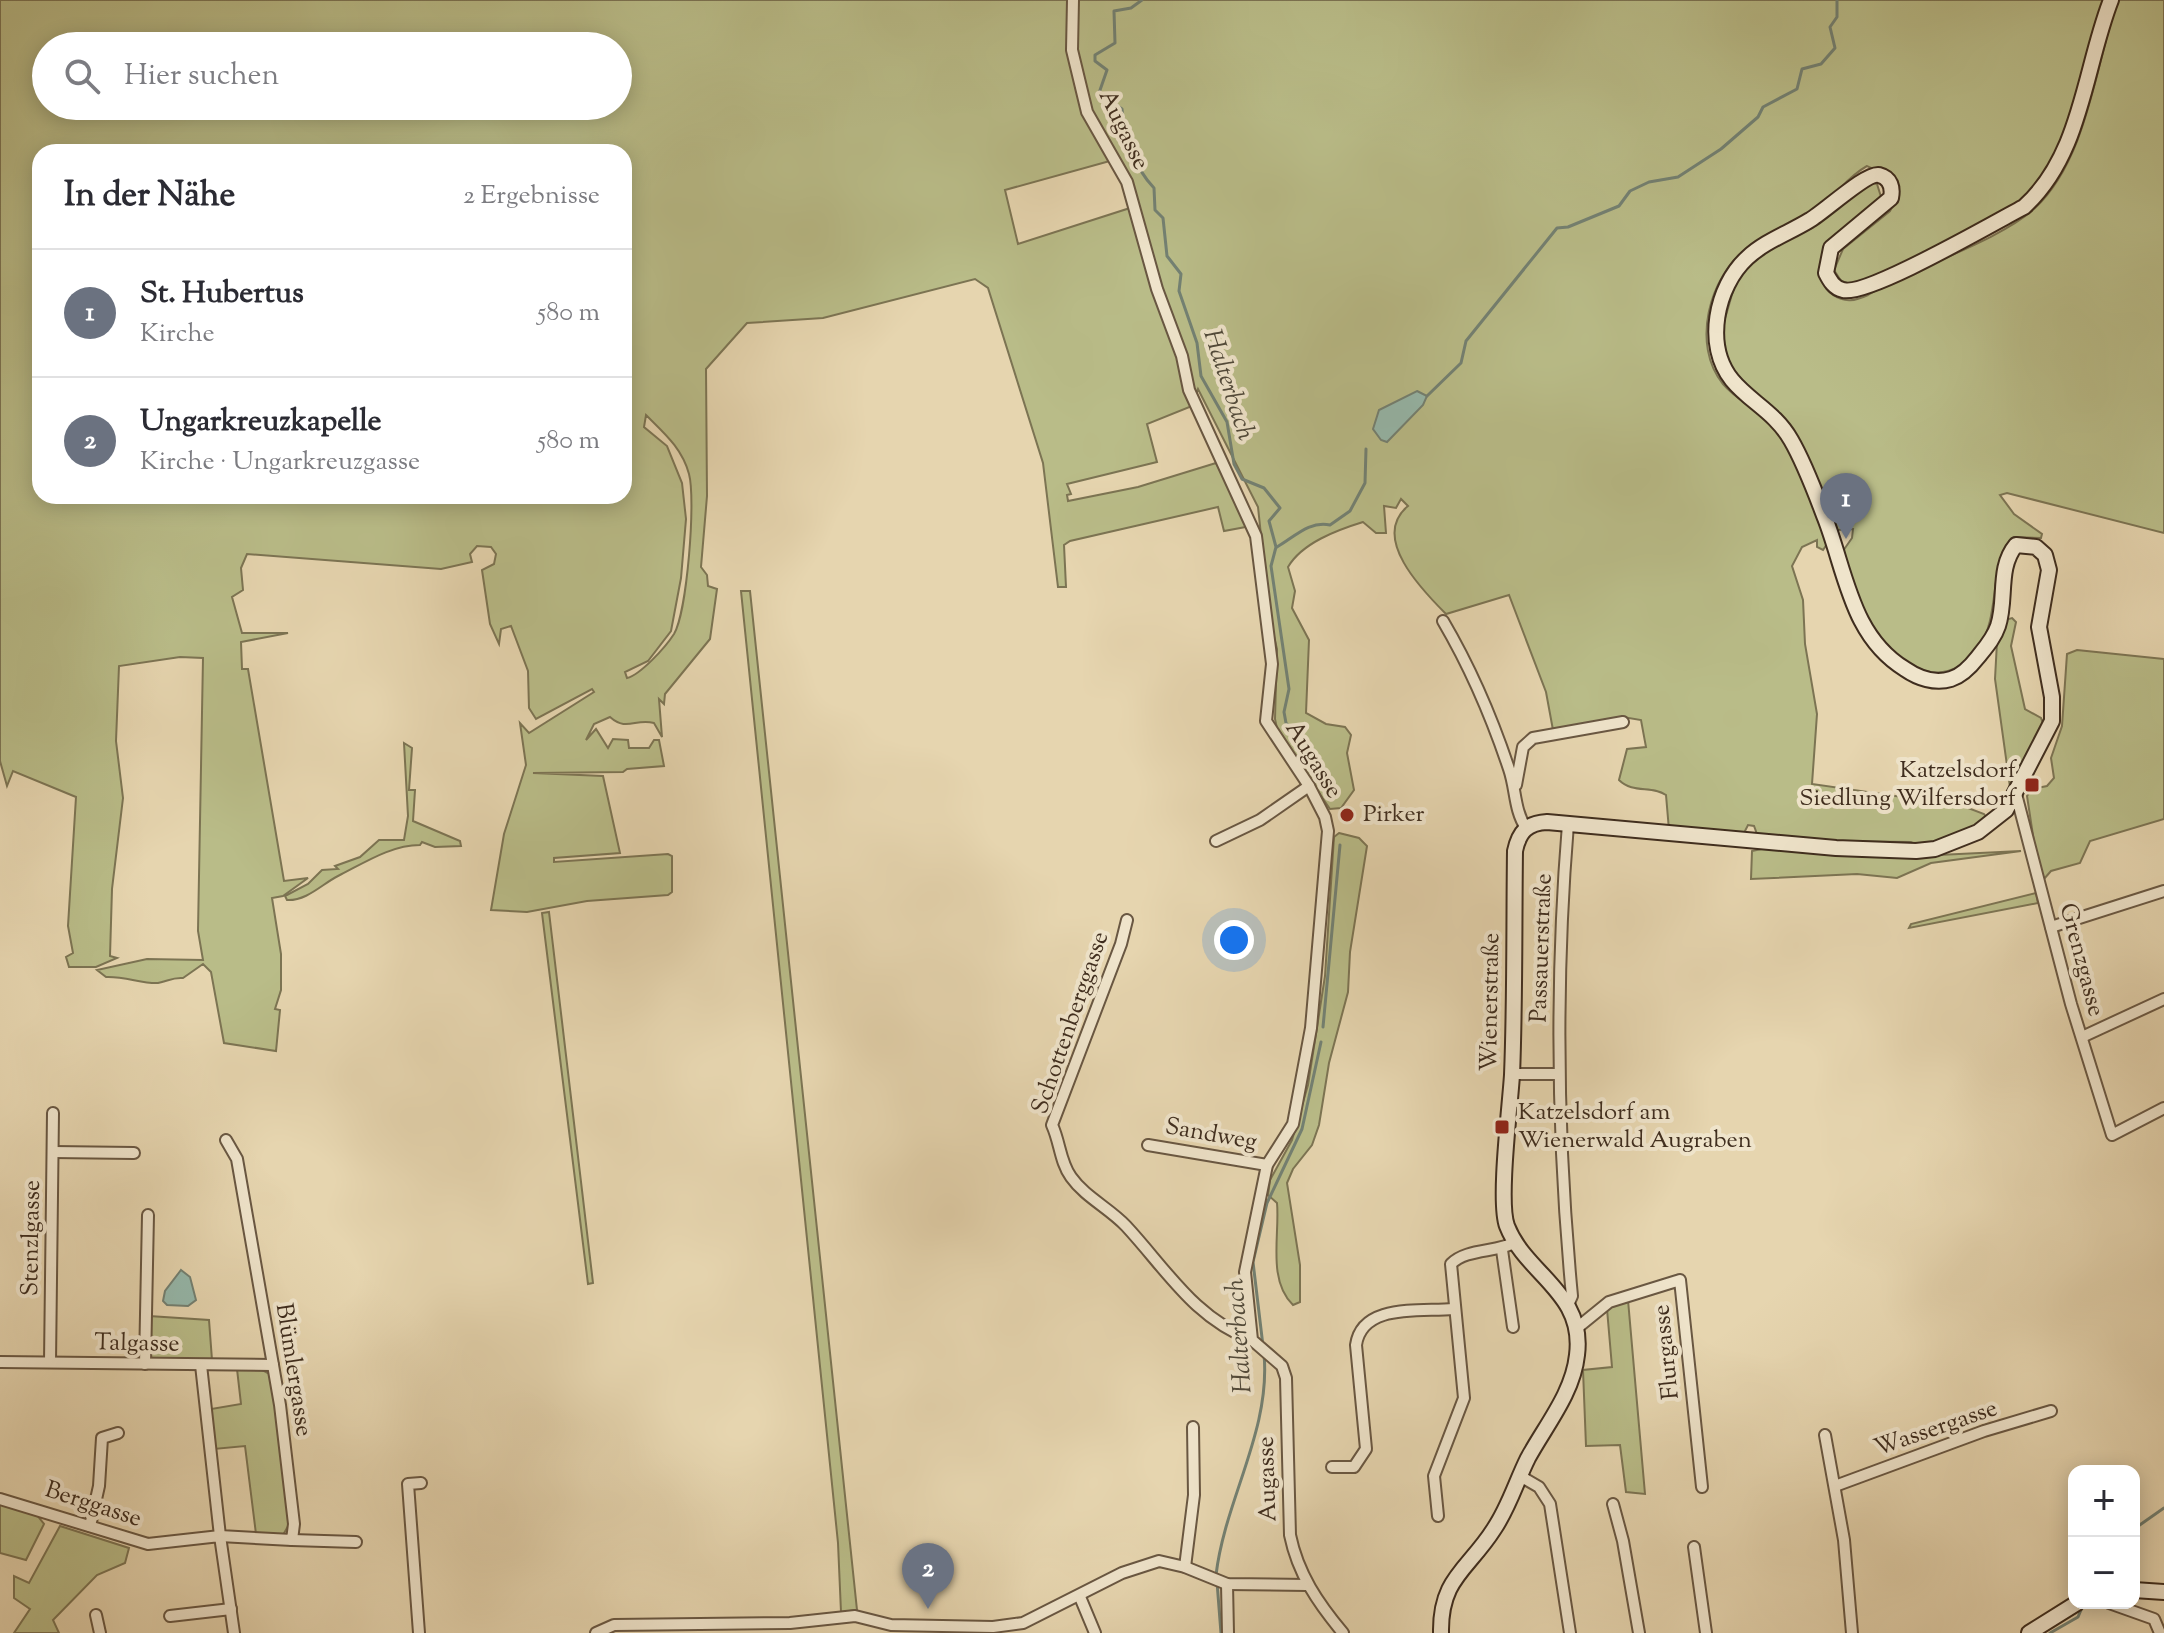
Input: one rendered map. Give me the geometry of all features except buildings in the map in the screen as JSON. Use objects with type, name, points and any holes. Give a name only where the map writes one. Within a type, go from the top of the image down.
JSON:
[{"type":"street","name":"Augasse","points":[[1073,0],[1072,50],[1087,112],[1099,127],[1127,182],[1157,289],[1182,356],[1189,390],[1256,536],[1272,664],[1266,721],[1309,786],[1325,817],[1328,831],[1311,1028],[1293,1124],[1267,1165],[1245,1272],[1254,1342],[1273,1357],[1286,1378],[1290,1535],[1295,1560],[1307,1585],[1343,1633]]},
{"type":"street","points":[[1443,621],[1465,662],[1514,786],[1517,814],[1526,828],[1537,823],[1568,824],[1836,848],[1916,851],[1935,849],[1978,832],[1999,819],[2016,794],[2052,721],[2052,697],[2039,627],[2049,570],[2045,555],[2025,543],[2016,545],[2010,552],[2005,562],[1997,628],[1976,661],[1959,676],[1936,682],[1896,664],[1873,643],[1863,627],[1832,536],[1791,439],[1769,409],[1732,380],[1719,352],[1715,329],[1727,288],[1749,256],[1828,209],[1865,177],[1876,174],[1887,178],[1893,188],[1891,198],[1831,248],[1826,273],[1832,284],[1843,290],[1857,290],[1883,280],[2024,207],[2041,192],[2068,141],[2080,111],[2111,0]]},
{"type":"street","points":[[1514,786],[1518,783],[1523,747],[1533,738],[1623,722]]},
{"type":"street","points":[[1216,841],[1260,820],[1309,786]]},
{"type":"street","name":"Grenzgasse","points":[[2016,794],[2112,1135],[2164,1108]]},
{"type":"street","name":"Passauerstraße","points":[[1568,824],[1560,921],[1558,1074],[1572,1296],[1568,1305]]},
{"type":"street","name":"Wienerstraße","points":[[1441,1633],[1442,1603],[1449,1586],[1496,1527],[1570,1383],[1577,1357],[1577,1328],[1568,1305],[1516,1242],[1504,1213],[1512,1074],[1515,851],[1526,828]]},
{"type":"street","points":[[2051,927],[2164,891]]},
{"type":"street","name":"Schottenberggasse","points":[[1127,920],[1121,944],[1052,1125],[1069,1174],[1080,1188],[1124,1224],[1183,1294],[1209,1318],[1254,1342]]},
{"type":"street","points":[[2082,1037],[2164,999]]},
{"type":"street","points":[[1512,1074],[1558,1074]]},
{"type":"street","name":"Stenzlgasse","points":[[50,1362],[53,1113]]},
{"type":"street","name":"Blümlergasse","points":[[226,1140],[237,1159],[273,1365],[294,1524],[292,1540]]},
{"type":"street","name":"Sandweg","points":[[1148,1145],[1267,1165]]},
{"type":"street","points":[[53,1152],[134,1153]]},
{"type":"street","points":[[145,1364],[148,1215]]},
{"type":"street","points":[[1438,1516],[1434,1476],[1464,1398],[1451,1264],[1459,1256],[1502,1250],[1516,1242]]},
{"type":"street","points":[[1502,1250],[1513,1327]]},
{"type":"street","name":"Flurgasse","points":[[1577,1328],[1609,1302],[1680,1280],[1702,1487]]},
{"type":"street","points":[[1332,1467],[1354,1467],[1366,1449],[1356,1345],[1360,1329],[1368,1319],[1381,1315],[1453,1309]]},
{"type":"street","name":"Talgasse","points":[[0,1362],[273,1365]]},
{"type":"street","points":[[201,1365],[234,1633]]},
{"type":"street","name":"Wassergasse","points":[[1835,1486],[1984,1431],[2051,1411]]},
{"type":"street","points":[[1185,1567],[1194,1495],[1193,1427]]},
{"type":"street","points":[[90,1526],[99,1486],[102,1438],[118,1433]]},
{"type":"street","points":[[1825,1435],[1835,1486],[1852,1633]]},
{"type":"street","points":[[1520,1476],[1547,1494],[1570,1633]]},
{"type":"street","points":[[419,1633],[408,1484],[421,1483]]},
{"type":"street","name":"Berggasse","points":[[0,1499],[148,1544],[220,1536]]},
{"type":"street","points":[[1613,1504],[1623,1541],[1639,1633]]},
{"type":"street","points":[[220,1536],[356,1542]]},
{"type":"street","points":[[1694,1547],[1706,1633]]},
{"type":"street","points":[[596,1633],[609,1630],[614,1625],[790,1623],[855,1616],[891,1629],[993,1627],[1023,1623],[1145,1563],[1159,1561],[1185,1567],[1220,1582],[1307,1585]]},
{"type":"street","points":[[1220,1582],[1228,1633]]},
{"type":"street","points":[[2140,1590],[2164,1592]]},
{"type":"street","points":[[1080,1597],[1095,1633]]},
{"type":"street","points":[[2029,1633],[2068,1608]]},
{"type":"street","points":[[170,1616],[231,1609]]},
{"type":"street","points":[[2126,1609],[2154,1619],[2160,1633]]},
{"type":"street","points":[[96,1615],[100,1633]]},
{"type":"green space","points":[[0,0],[2103,0],[2065,132],[2052,161],[2022,204],[1872,282],[1843,284],[1834,270],[1843,249],[1890,211],[1895,201],[1889,176],[1867,166],[1816,209],[1747,248],[1723,276],[1709,312],[1708,350],[1713,368],[1729,391],[1766,418],[1778,432],[1799,472],[1827,544],[1823,550],[1817,547],[1817,540],[1802,547],[1792,566],[1803,600],[1805,644],[1817,714],[1812,784],[1902,797],[1921,790],[1984,814],[1988,820],[1950,839],[1929,845],[1826,841],[1757,834],[1754,826],[1748,825],[1744,833],[1669,830],[1666,795],[1655,790],[1630,787],[1619,780],[1627,749],[1646,747],[1641,720],[1623,717],[1553,730],[1546,692],[1509,595],[1446,614],[1413,577],[1397,547],[1395,533],[1398,519],[1408,506],[1401,499],[1396,508],[1384,506],[1386,533],[1376,533],[1363,522],[1353,525],[1311,544],[1288,567],[1295,591],[1292,608],[1309,640],[1306,713],[1326,724],[1345,727],[1351,735],[1347,753],[1354,790],[1341,808],[1330,809],[1278,733],[1275,719],[1277,649],[1270,620],[1258,507],[1198,389],[1192,406],[1147,424],[1157,462],[1067,484],[1071,494],[1067,495],[1068,501],[1138,487],[1216,463],[1251,526],[1224,531],[1218,507],[1070,541],[1064,545],[1066,587],[1058,587],[1043,463],[988,288],[975,279],[823,318],[747,323],[706,369],[707,496],[701,567],[707,575],[708,586],[717,589],[710,639],[665,694],[664,704],[659,699],[662,737],[654,723],[621,724],[610,717],[594,724],[586,740],[596,729],[608,748],[613,739],[628,740],[629,748],[649,748],[654,740],[659,740],[664,766],[623,772],[533,773],[603,776],[620,853],[554,858],[554,862],[668,854],[672,856],[672,892],[668,895],[587,901],[527,912],[491,910],[504,834],[526,765],[520,723],[529,733],[594,692],[592,689],[536,719],[529,708],[528,671],[511,626],[501,629],[499,644],[490,624],[482,570],[494,564],[496,554],[491,547],[477,546],[470,554],[472,562],[441,569],[247,554],[241,568],[243,590],[232,597],[242,633],[288,633],[241,642],[242,669],[248,669],[284,881],[308,878],[283,896],[272,898],[281,954],[281,990],[275,1009],[280,1010],[276,1051],[224,1043],[211,972],[203,964],[183,978],[158,983],[106,977],[97,970],[147,959],[203,960],[198,931],[203,658],[180,657],[119,666],[116,741],[123,798],[112,889],[110,956],[117,958],[96,967],[69,967],[66,957],[73,953],[68,926],[76,797],[13,771],[7,786],[0,761]],"holes":[[[1117,159],[1133,207],[1018,244],[1005,190]],[[646,415],[672,442],[686,465],[691,487],[691,530],[683,603],[674,634],[652,660],[627,678],[625,672],[648,661],[671,631],[681,578],[686,519],[682,483],[667,446],[644,427]]]},
{"type":"green space","points":[[2118,0],[2164,0],[2164,533],[2007,493],[2000,495],[2014,514],[2042,534],[2041,538],[2014,537],[2006,546],[1997,572],[1990,621],[1977,650],[1957,667],[1947,671],[1926,671],[1905,661],[1876,636],[1856,595],[1843,551],[1852,538],[1853,529],[1837,530],[1793,438],[1731,371],[1720,336],[1737,277],[1760,254],[1812,228],[1869,182],[1877,184],[1882,200],[1838,244],[1824,272],[1825,285],[1833,295],[1842,299],[1863,297],[1978,243],[2035,208],[2067,164],[2078,137]]},
{"type":"green space","points":[[741,591],[750,591],[857,1610],[841,1612],[838,1543]]},
{"type":"green space","points":[[2012,618],[2016,622],[2011,646],[2025,709],[2041,718],[2044,725],[2010,787],[1995,679],[1997,642],[2005,620]]},
{"type":"green space","points":[[2077,650],[2164,659],[2164,819],[2090,841],[2080,863],[2051,871],[2044,879],[2036,855],[2027,796],[2032,789],[2047,786],[2054,778],[2051,758],[2062,726],[2067,654]]},
{"type":"green space","points":[[404,743],[412,748],[409,790],[415,790],[413,821],[460,841],[461,846],[435,847],[422,842],[388,851],[332,879],[308,895],[287,900],[285,896],[308,884],[322,870],[338,869],[335,866],[360,857],[379,840],[404,840],[408,816]]},
{"type":"green space","points":[[1339,833],[1359,838],[1367,846],[1350,952],[1348,992],[1329,1063],[1319,1125],[1312,1145],[1293,1169],[1287,1183],[1300,1265],[1300,1302],[1293,1305],[1285,1295],[1277,1270],[1277,1203],[1268,1195],[1270,1180],[1292,1140],[1308,1085],[1325,976],[1334,837]]},
{"type":"green space","points":[[1771,847],[1897,857],[2021,851],[1931,863],[1897,878],[1857,874],[1751,879],[1752,851]]},
{"type":"green space","points":[[2036,893],[2038,903],[1909,928],[1911,924]]},
{"type":"green space","points":[[549,912],[593,1283],[588,1284],[542,913]]},
{"type":"green space","points":[[1628,1300],[1645,1494],[1626,1492],[1620,1445],[1586,1446],[1583,1370],[1612,1367],[1607,1309]]},
{"type":"green space","points":[[149,1316],[209,1320],[212,1360],[153,1359],[149,1354]]},
{"type":"green space","points":[[237,1369],[262,1370],[271,1375],[275,1389],[291,1521],[283,1535],[256,1534],[245,1446],[214,1449],[211,1409],[241,1404]]},
{"type":"green space","points":[[0,1503],[36,1514],[44,1524],[26,1560],[0,1553]]},
{"type":"green space","points":[[60,1526],[129,1548],[125,1563],[97,1575],[53,1620],[59,1633],[14,1633],[30,1609],[14,1598],[14,1576],[29,1583]]},
{"type":"shaded area","points":[[1417,391],[1427,396],[1423,405],[1387,442],[1381,440],[1373,429],[1379,410]]},
{"type":"shaded area","points":[[181,1270],[190,1277],[196,1300],[188,1306],[167,1305],[163,1301],[165,1291]]},
{"type":"waterway","name":"Halterbach","points":[[1142,0],[1131,8],[1114,11],[1115,43],[1095,55],[1095,61],[1107,70],[1099,93],[1122,109],[1131,151],[1154,188],[1155,210],[1163,218],[1167,256],[1181,274],[1179,291],[1197,343],[1201,376],[1227,422],[1234,464],[1242,479],[1264,488],[1280,508],[1269,521],[1276,547],[1271,566],[1289,689],[1284,712],[1286,723],[1328,773],[1334,797]]},
{"type":"waterway","points":[[1427,396],[1461,363],[1466,341],[1557,228],[1568,227],[1619,206],[1630,191],[1649,182],[1678,177],[1721,149],[1758,117],[1763,107],[1797,89],[1802,69],[1821,64],[1835,48],[1830,27],[1837,17],[1837,0]]},
{"type":"waterway","points":[[1277,547],[1309,527],[1330,525],[1350,511],[1365,483],[1366,449]]},
{"type":"waterway","name":"Halterbach","points":[[1323,1027],[1340,845]]},
{"type":"waterway","name":"Halterbach","points":[[1263,1346],[1253,1262],[1267,1203],[1302,1129],[1321,1042]]},
{"type":"waterway","name":"Halterbach","points":[[1216,1575],[1228,1519],[1261,1410],[1264,1354]]},
{"type":"waterway","points":[[2140,1525],[2164,1508]]},
{"type":"waterway","name":"Halterbach","points":[[1217,1582],[1221,1633]]},
{"type":"waterway","points":[[2050,1633],[2078,1617],[2081,1609]]},
{"type":"place","name":"St. Hubertus","points":[[1846,539]]},
{"type":"place","name":"Katzelsdorf Siedlung Wilfersdorf","points":[[2032,785]]},
{"type":"place","name":"Pirker","points":[[1347,815]]},
{"type":"place","name":"Katzelsdorf am Wienerwald Augraben","points":[[1502,1127]]},
{"type":"place","name":"Ungarkreuzkapelle","points":[[928,1609]]}]
